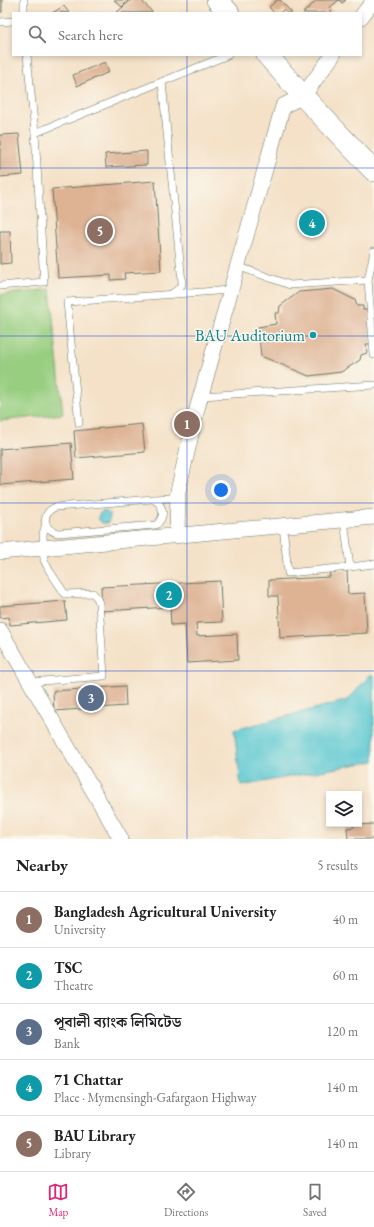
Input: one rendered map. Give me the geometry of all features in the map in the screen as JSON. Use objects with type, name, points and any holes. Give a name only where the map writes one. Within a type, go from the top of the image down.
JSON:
[{"type":"main road","points":[[217,0],[228,12]]},
{"type":"main road","points":[[268,56],[303,96],[374,171]]},
{"type":"street","points":[[362,16],[374,0]]},
{"type":"street","points":[[176,536],[178,491],[201,396],[283,106],[303,96],[332,56]]},
{"type":"street","points":[[0,552],[374,517]]},
{"type":"street","points":[[0,630],[121,839]]},
{"type":"lane","points":[[24,0],[24,12]]},
{"type":"lane","points":[[0,22],[12,20]]},
{"type":"lane","points":[[0,286],[44,282],[35,133],[27,56]]},
{"type":"lane","points":[[35,133],[226,56]]},
{"type":"lane","points":[[162,82],[182,282],[182,286],[171,294]]},
{"type":"lane","points":[[374,251],[368,280],[374,355]]},
{"type":"lane","points":[[237,266],[290,286],[368,280]]},
{"type":"lane","points":[[79,423],[68,302],[230,290]]},
{"type":"lane","points":[[201,396],[374,385]]},
{"type":"lane","points":[[30,682],[104,676],[98,598],[93,593],[65,594],[46,565],[43,548],[43,534],[46,523],[46,514],[56,507],[171,498],[178,491]]},
{"type":"lane","points":[[46,523],[50,530],[58,532],[156,525],[162,518],[163,509],[158,501],[154,499]]},
{"type":"lane","points":[[344,520],[350,567]]},
{"type":"lane","points":[[283,526],[288,573],[374,564]]},
{"type":"green space","points":[[50,289],[63,414],[0,421],[0,295]]},
{"type":"water","points":[[103,511],[107,512],[110,516],[107,523],[102,523],[98,519],[99,514]]},
{"type":"water","points":[[370,675],[374,675],[374,761],[241,786],[234,730],[348,700]]},
{"type":"building","points":[[0,0],[2,0],[2,12],[0,12]]},
{"type":"building","points":[[114,0],[129,0],[122,7]]},
{"type":"building","points":[[131,0],[141,0],[152,12],[117,12]]},
{"type":"building","points":[[280,0],[291,12],[286,12],[284,9],[281,12],[273,12],[269,7],[276,1]]},
{"type":"building","points":[[317,0],[339,0],[329,8],[332,11],[330,12],[304,12]]},
{"type":"building","points":[[339,0],[346,0],[342,3]]},
{"type":"building","points":[[64,6],[68,12],[54,12]]},
{"type":"building","points":[[105,62],[109,72],[77,86],[73,75]]},
{"type":"building","points":[[19,134],[23,175],[0,177],[0,135]]},
{"type":"building","points":[[147,151],[147,165],[106,167],[105,154]]},
{"type":"building","points":[[155,181],[161,271],[124,273],[125,279],[111,280],[111,275],[58,278],[52,189]]},
{"type":"building","points":[[0,231],[10,231],[11,263],[0,264]]},
{"type":"building","points":[[333,289],[355,300],[357,306],[363,306],[363,310],[370,310],[371,344],[366,344],[367,353],[361,355],[360,360],[341,372],[309,376],[261,356],[258,327],[276,324],[275,313],[279,313],[280,306],[299,292]]},
{"type":"building","points":[[142,424],[145,452],[76,458],[74,431]]},
{"type":"building","points":[[71,443],[74,479],[0,485],[0,449]]},
{"type":"building","points":[[329,570],[347,570],[348,594],[365,593],[367,633],[280,638],[278,596],[269,596],[269,580],[330,577]]},
{"type":"building","points":[[220,581],[222,622],[196,623],[197,636],[237,634],[238,660],[187,663],[185,624],[171,625],[170,607],[102,611],[101,587]]},
{"type":"building","points":[[65,601],[67,620],[10,625],[9,617],[0,618],[0,606]]},
{"type":"building","points":[[125,686],[126,706],[54,711],[53,691]]},
{"type":"building","points":[[374,824],[374,839],[348,839],[347,828],[362,827],[362,825]]},
{"type":"place","name":"71 Chattar","points":[[312,223]]},
{"type":"place","name":"BAU Library","points":[[100,231]]},
{"type":"place","name":"BAU Auditorium","points":[[313,335]]},
{"type":"place","name":"Bangladesh Agricultural University","points":[[187,424]]},
{"type":"place","name":"TSC","points":[[169,595]]},
{"type":"place","name":"পূবালী ব্যাংক লিমিটেড","points":[[91,698]]}]
